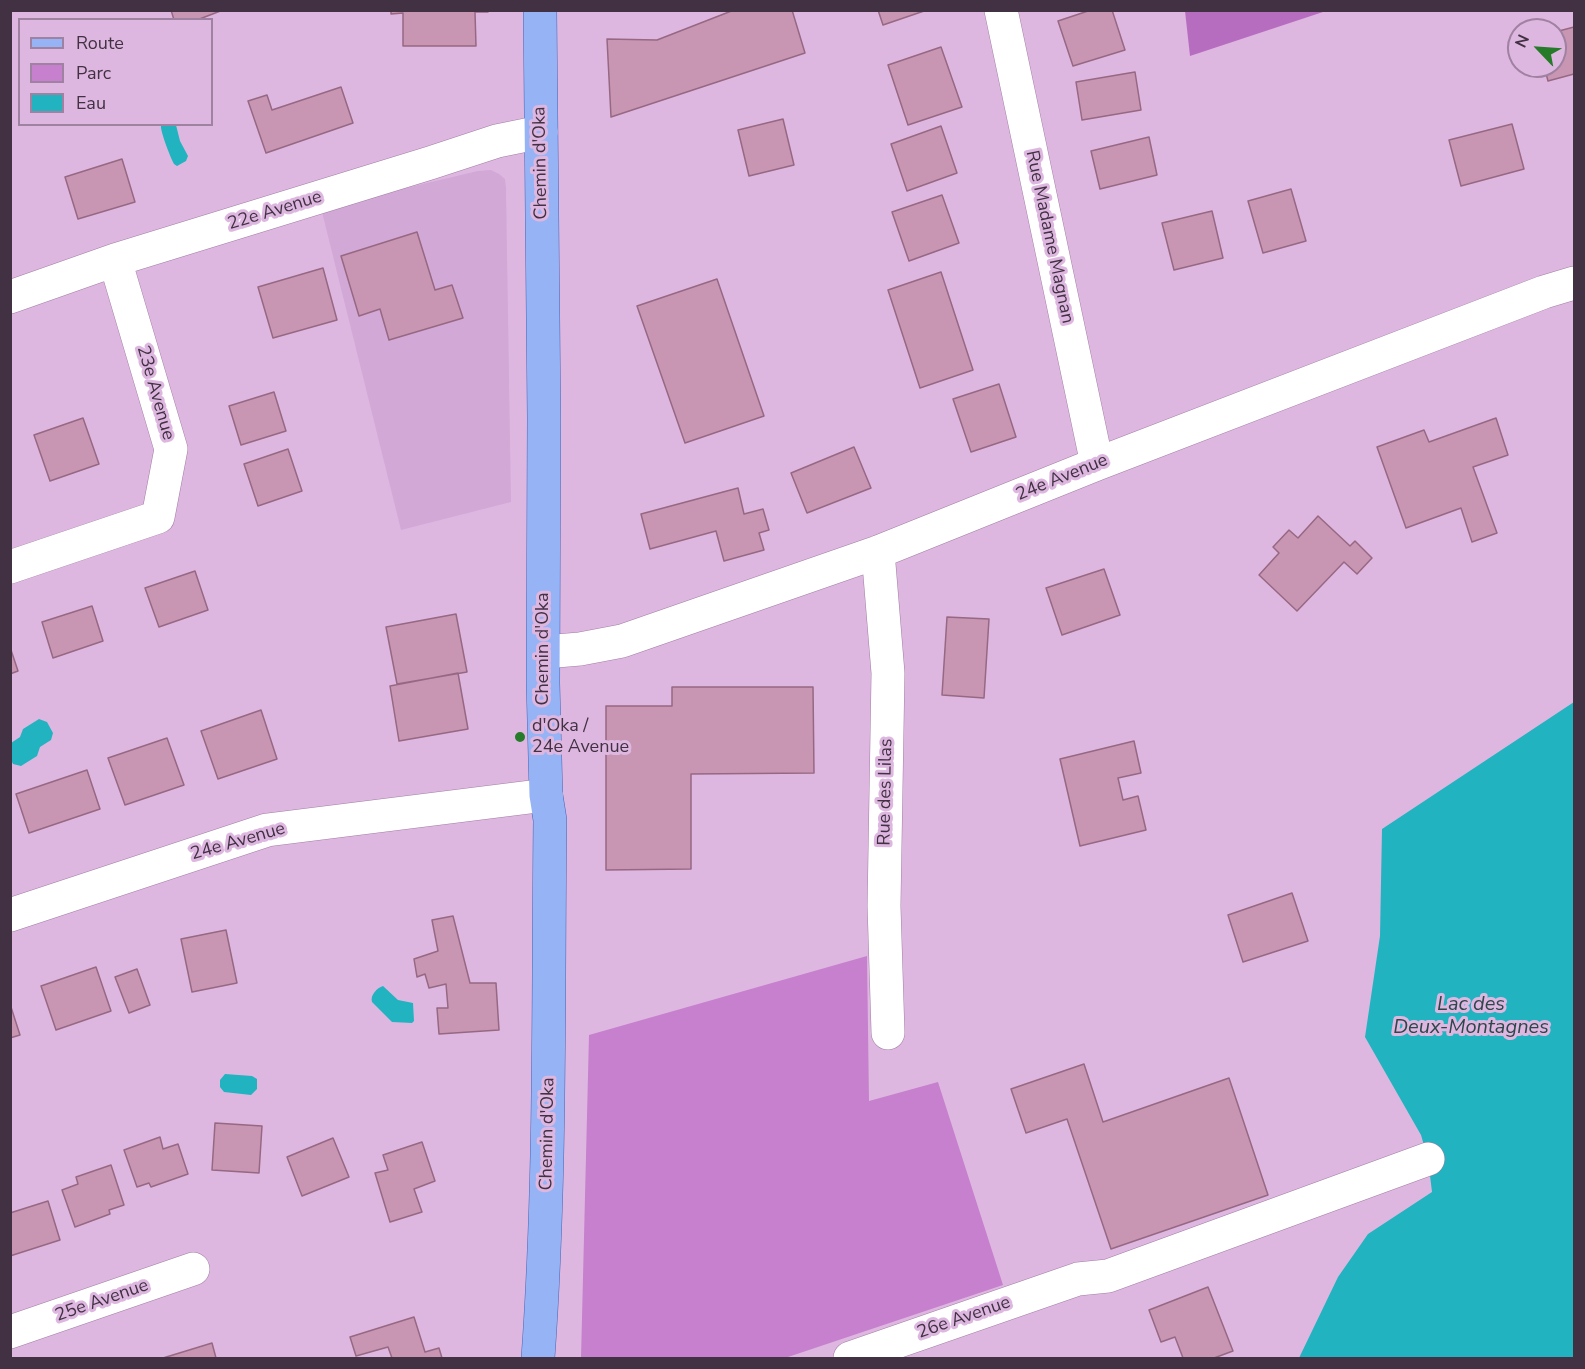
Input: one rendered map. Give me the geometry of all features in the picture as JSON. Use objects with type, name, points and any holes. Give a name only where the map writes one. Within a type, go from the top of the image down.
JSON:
[{"type":"main road","name":"Chemin d'Oka","points":[[538,1359],[547,1201],[550,1080],[550,820],[546,795],[544,652],[540,10]]},
{"type":"street","name":"Rue Madame Magnan","points":[[1001,10],[1097,464]]},
{"type":"street","name":"22e Avenue","points":[[10,297],[115,260],[430,164],[497,141],[541,132]]},
{"type":"street","name":"23e Avenue","points":[[10,567],[158,517],[171,449],[115,260]]},
{"type":"street","name":"24e Avenue","points":[[544,652],[580,649],[622,641],[878,552],[1097,464],[1533,296],[1575,283]]},
{"type":"street","name":"Rue des Lilas","points":[[878,552],[888,674],[884,906],[888,1033]]},
{"type":"street","name":"24e Avenue","points":[[10,915],[267,830],[546,795]]},
{"type":"street","name":"26e Avenue","points":[[850,1359],[1078,1279],[1108,1276],[1428,1159]]},
{"type":"street","name":"25e Avenue","points":[[10,1332],[193,1269]]},
{"type":"shaded area","points":[[1185,10],[1326,11],[1190,56]]},
{"type":"shaded area","points":[[491,170],[505,179],[506,188],[511,502],[401,530],[321,208],[478,171]]},
{"type":"green space","points":[[867,956],[869,1101],[938,1082],[1003,1285],[785,1358],[581,1358],[589,1035]]},
{"type":"water","points":[[161,126],[176,126],[180,141],[188,156],[186,161],[177,166],[174,164]]},
{"type":"water","name":"Lac des Deux-Montagnes","points":[[1574,702],[1574,1358],[1299,1358],[1338,1277],[1368,1234],[1432,1192],[1428,1159],[1421,1135],[1365,1037],[1380,936],[1382,829]]},
{"type":"water","points":[[39,719],[47,722],[53,733],[51,740],[40,747],[37,756],[21,766],[13,764],[11,743],[20,737],[23,729]]},
{"type":"water","points":[[383,986],[398,1000],[413,1003],[414,1021],[412,1023],[392,1022],[372,1002],[374,992]]},
{"type":"water","points":[[225,1074],[252,1076],[257,1079],[257,1089],[251,1095],[224,1092],[220,1087],[220,1080]]},
{"type":"building","points":[[171,10],[223,10],[202,18],[173,18]]},
{"type":"building","points":[[391,10],[488,10],[488,12],[475,12],[476,46],[403,46],[403,13],[391,14]]},
{"type":"building","points":[[734,10],[792,10],[805,53],[611,117],[607,39],[657,40]]},
{"type":"building","points":[[878,10],[927,10],[883,25]]},
{"type":"building","points":[[1091,10],[1112,10],[1125,50],[1073,66],[1058,21]]},
{"type":"building","points":[[1574,27],[1574,74],[1567,76],[1567,29]]},
{"type":"building","points":[[941,47],[962,107],[908,125],[888,65]]},
{"type":"building","points":[[1135,72],[1141,110],[1082,120],[1076,82]]},
{"type":"building","points":[[341,87],[353,123],[266,153],[248,101],[267,95],[272,110]]},
{"type":"building","points":[[783,119],[794,165],[749,176],[738,130]]},
{"type":"building","points":[[1512,124],[1524,169],[1461,186],[1449,140]]},
{"type":"building","points":[[941,126],[957,173],[907,191],[891,144]]},
{"type":"building","points":[[1149,137],[1157,175],[1100,189],[1091,151]]},
{"type":"building","points":[[122,159],[135,202],[78,219],[65,177]]},
{"type":"building","points":[[1291,189],[1306,241],[1263,253],[1248,201]]},
{"type":"building","points":[[942,195],[959,243],[909,261],[892,212]]},
{"type":"building","points":[[1212,211],[1223,258],[1174,270],[1162,223]]},
{"type":"building","points":[[417,232],[435,290],[452,285],[463,318],[389,340],[380,309],[359,316],[341,256]]},
{"type":"building","points":[[323,268],[337,320],[273,338],[258,287]]},
{"type":"building","points":[[941,272],[973,370],[920,388],[888,290]]},
{"type":"building","points":[[717,279],[764,416],[685,443],[637,306]]},
{"type":"building","points":[[999,384],[1016,437],[971,452],[953,399]]},
{"type":"building","points":[[274,392],[286,431],[241,445],[229,406]]},
{"type":"building","points":[[83,418],[99,464],[50,481],[34,435]]},
{"type":"building","points":[[1496,418],[1508,455],[1473,467],[1497,533],[1472,542],[1461,508],[1406,528],[1377,447],[1424,430],[1429,442]]},
{"type":"building","points":[[854,447],[871,488],[807,513],[791,473]]},
{"type":"building","points":[[288,449],[302,491],[258,506],[244,464]]},
{"type":"building","points":[[738,488],[744,514],[763,509],[769,530],[759,533],[764,550],[724,561],[716,531],[650,549],[641,514]]},
{"type":"building","points":[[1318,516],[1350,546],[1355,541],[1372,558],[1357,574],[1344,562],[1297,611],[1259,575],[1279,553],[1273,547],[1289,530],[1298,538]]},
{"type":"building","points":[[1104,569],[1120,615],[1062,635],[1046,588]]},
{"type":"building","points":[[195,571],[208,610],[159,627],[145,588]]},
{"type":"building","points":[[92,606],[103,641],[53,658],[42,622]]},
{"type":"building","points":[[456,614],[467,672],[397,684],[386,627]]},
{"type":"building","points":[[947,617],[989,619],[984,698],[942,695]]},
{"type":"building","points":[[10,647],[18,671],[10,674]]},
{"type":"building","points":[[458,673],[468,729],[399,741],[390,686]]},
{"type":"building","points":[[672,687],[813,687],[814,773],[691,774],[691,869],[606,870],[606,706],[672,706]]},
{"type":"building","points":[[261,710],[277,759],[218,779],[201,731]]},
{"type":"building","points":[[167,738],[184,785],[125,805],[108,758]]},
{"type":"building","points":[[1134,741],[1141,773],[1118,778],[1123,800],[1138,796],[1146,830],[1080,846],[1060,759]]},
{"type":"building","points":[[87,770],[100,809],[29,833],[16,794]]},
{"type":"building","points":[[1292,893],[1308,941],[1243,962],[1228,915]]},
{"type":"building","points":[[453,916],[470,983],[496,983],[499,1030],[439,1034],[437,1008],[448,1008],[446,984],[429,988],[425,974],[417,977],[414,959],[438,951],[432,920]]},
{"type":"building","points":[[226,930],[237,983],[192,992],[181,939]]},
{"type":"building","points":[[96,967],[111,1011],[56,1030],[41,986]]},
{"type":"building","points":[[137,969],[150,1005],[129,1013],[115,977]]},
{"type":"building","points":[[10,1004],[20,1035],[10,1038]]},
{"type":"building","points":[[1084,1064],[1103,1122],[1229,1078],[1268,1195],[1111,1249],[1067,1119],[1026,1133],[1011,1089]]},
{"type":"building","points":[[215,1123],[262,1126],[259,1173],[212,1170]]},
{"type":"building","points":[[160,1137],[163,1149],[178,1144],[188,1174],[151,1187],[149,1183],[137,1187],[124,1150]]},
{"type":"building","points":[[333,1138],[349,1177],[302,1196],[287,1157]]},
{"type":"building","points":[[422,1142],[435,1181],[414,1189],[422,1212],[390,1222],[375,1173],[388,1170],[383,1155]]},
{"type":"building","points":[[111,1165],[124,1205],[109,1210],[110,1214],[75,1227],[62,1190],[78,1184],[76,1177]]},
{"type":"building","points":[[48,1201],[60,1240],[10,1256],[10,1213]]},
{"type":"building","points":[[1208,1287],[1233,1351],[1214,1358],[1183,1358],[1175,1337],[1161,1342],[1149,1310]]},
{"type":"building","points":[[414,1317],[425,1352],[439,1348],[442,1358],[392,1358],[388,1347],[356,1356],[350,1337]]},
{"type":"building","points":[[212,1343],[216,1358],[163,1358]]},
{"type":"place","name":"d'Oka / 24e Avenue","points":[[520,737]]}]
